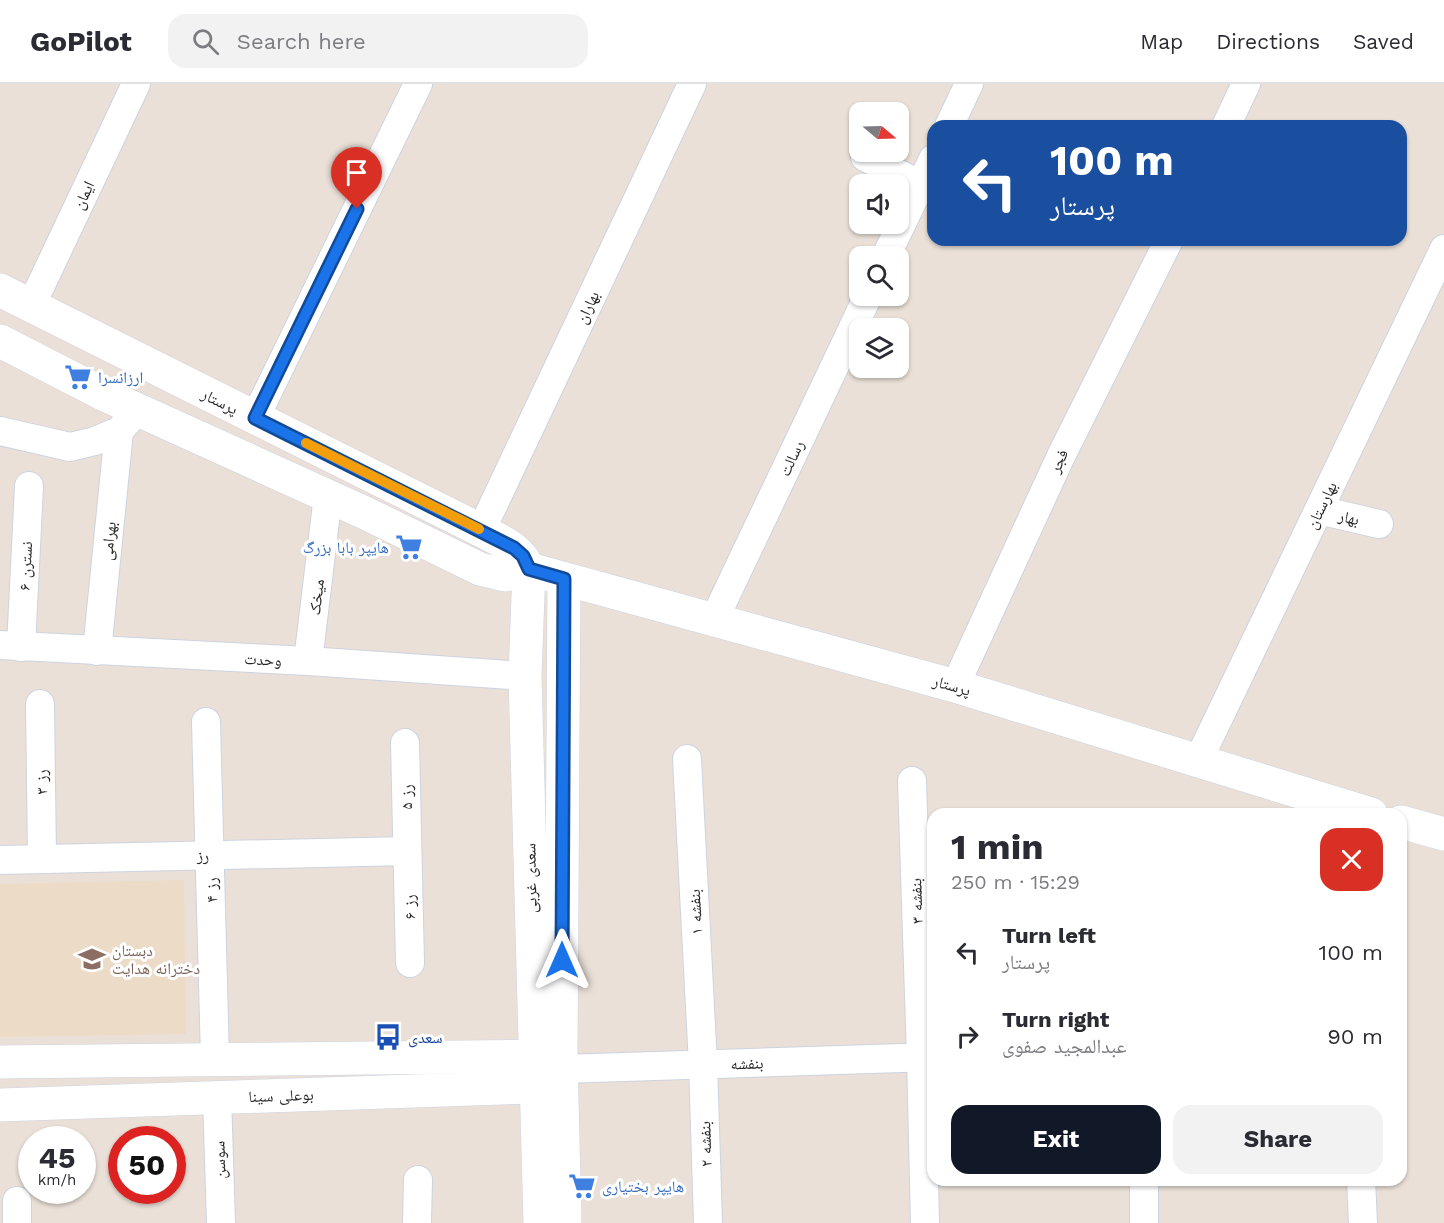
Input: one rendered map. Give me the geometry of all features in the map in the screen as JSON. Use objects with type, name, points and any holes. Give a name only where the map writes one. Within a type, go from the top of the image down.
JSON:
[{"type":"main road","name":"پرستار","points":[[0,290],[514,548],[523,556],[529,569]]},
{"type":"main road","name":"پرستار","points":[[0,341],[128,421],[328,496],[480,569],[505,575],[529,569],[954,686],[1351,808]]},
{"type":"main road","name":"سعدی غربی","points":[[529,569],[525,676],[551,1071],[565,1223]]},
{"type":"main road","name":"سعدی غربی","points":[[540,1223],[551,1071],[564,579]]},
{"type":"main road","points":[[1407,824],[1444,834]]},
{"type":"main road","points":[[0,1062],[215,1059],[551,1071]]},
{"type":"main road","points":[[215,1059],[217,1097]]},
{"type":"main road","name":"بوعلی سینا","points":[[0,1105],[217,1097],[551,1071]]},
{"type":"street","name":"ایمان","points":[[31,306],[136,84]]},
{"type":"street","points":[[255,418],[418,84]]},
{"type":"street","name":"بهاران","points":[[481,531],[692,84]]},
{"type":"street","points":[[952,120],[969,84]]},
{"type":"street","points":[[1229,120],[1246,84]]},
{"type":"street","points":[[875,162],[921,185]]},
{"type":"street","points":[[891,246],[927,172]]},
{"type":"street","name":"فجر","points":[[954,686],[1061,456],[1166,246]]},
{"type":"street","name":"بهارستان","points":[[1198,761],[1444,249]]},
{"type":"street","name":"رسالت","points":[[714,620],[863,306]]},
{"type":"street","points":[[0,431],[70,447],[95,441],[128,421]]},
{"type":"street","name":"بهرامی","points":[[97,651],[128,421]]},
{"type":"street","name":"نسترن ۶","points":[[10,646],[29,486]]},
{"type":"street","name":"میخک","points":[[309,661],[328,496]]},
{"type":"street","name":"بهار","points":[[1319,510],[1379,524]]},
{"type":"street","name":"وحدت","points":[[10,646],[309,661],[525,676]]},
{"type":"street","name":"رز ۳","points":[[40,704],[42,859]]},
{"type":"street","name":"رز ۴","points":[[206,723],[215,1059]]},
{"type":"street","name":"رز ۵","points":[[405,743],[407,851]]},
{"type":"street","name":"بنفشه ۱","points":[[687,759],[703,1064]]},
{"type":"street","name":"بنفشه ۳","points":[[912,781],[927,1057],[925,1223]]},
{"type":"street","name":"رز","points":[[0,860],[407,851]]},
{"type":"street","name":"رز ۶","points":[[407,851],[410,963]]},
{"type":"street","name":"بنفشه","points":[[551,1071],[927,1057]]},
{"type":"street","name":"بنفشه ۲","points":[[703,1064],[708,1223]]},
{"type":"street","name":"سوسن","points":[[217,1097],[221,1223]]},
{"type":"street","points":[[417,1223],[418,1180]]},
{"type":"street","points":[[1144,1186],[1144,1223]]},
{"type":"street","points":[[1361,1186],[1363,1223]]},
{"type":"shaded area","name":"دبستان دخترانه هدایت","points":[[184,880],[186,1034],[0,1037],[0,884]]},
{"type":"slow traffic","points":[[306,443],[479,529]]},
{"type":"place","name":"ارزانسرا","points":[[78,377]]},
{"type":"place","name":"هایپر بابا بزرگ","points":[[409,547]]},
{"type":"place","name":"دبستان دخترانه هدایت","points":[[92,959]]},
{"type":"place","name":"سعدی","points":[[388,1037]]},
{"type":"place","name":"هایپر بختیاری","points":[[582,1186]]},
{"type":"route","points":[[357,209],[255,418],[486,532],[514,548],[523,556],[529,569],[564,579],[562,960]]}]
